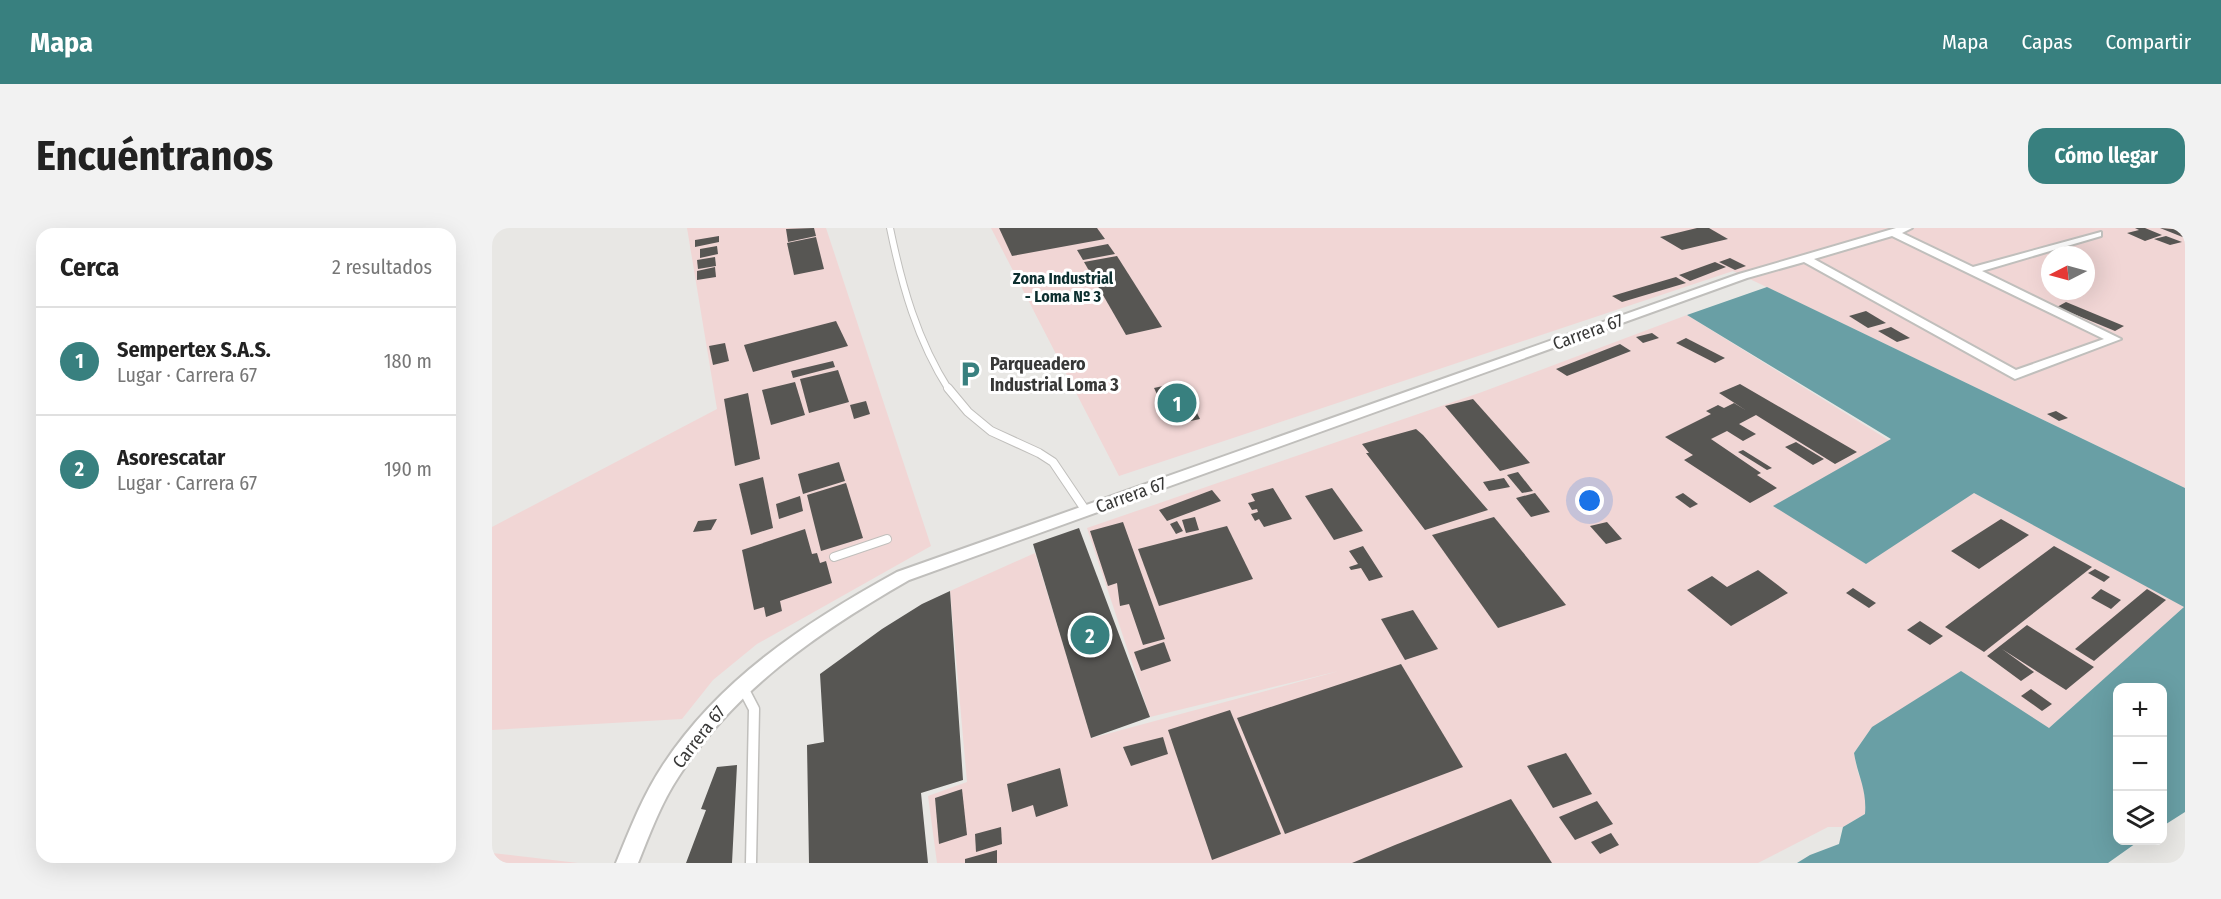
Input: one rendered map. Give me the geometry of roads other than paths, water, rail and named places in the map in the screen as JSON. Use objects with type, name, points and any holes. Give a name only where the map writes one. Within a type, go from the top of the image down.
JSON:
[{"type":"street","name":"Carrera 67","points":[[627,863],[652,805],[678,761],[708,722],[742,686],[811,630],[847,605],[903,576],[1743,276],[1907,228]]},
{"type":"street","points":[[1974,270],[2097,234],[2082,228]]},
{"type":"street","points":[[1805,258],[2015,375],[2115,339],[1892,232]]},
{"type":"lane","points":[[890,228],[902,288],[936,374],[964,408],[992,431],[1053,462],[1086,511]]},
{"type":"lane","points":[[834,557],[887,539]]},
{"type":"lane","points":[[742,686],[754,709],[751,863]]},
{"type":"water","points":[[1767,287],[2185,488],[2185,812],[2167,823],[2167,683],[2113,683],[2113,845],[2133,845],[2108,863],[1797,863],[1810,855],[1839,844],[1843,827],[1865,814],[1863,790],[1854,753],[1872,727],[1961,671],[2049,728],[2184,607],[1974,493],[1866,564],[1773,506],[1891,439],[1687,315]]},
{"type":"place","name":"Parqueadero Industrial Loma 3","points":[[970,374]]},
{"type":"place","name":"Sempertex S.A.S.","points":[[1177,403]]},
{"type":"place","name":"Asorescatar","points":[[1090,635]]},
{"type":"district","name":"Zona Industrial - Loma Nº 3","points":[[1063,287]]}]
